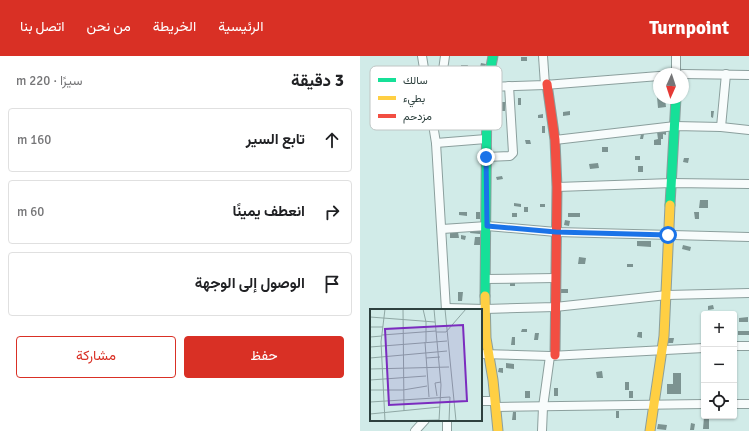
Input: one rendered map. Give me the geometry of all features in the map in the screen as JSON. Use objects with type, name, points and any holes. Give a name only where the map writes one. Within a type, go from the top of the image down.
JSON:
[{"type":"street","points":[[422,56],[424,66]]},
{"type":"street","points":[[444,66],[445,56]]},
{"type":"street","points":[[491,66],[493,56]]},
{"type":"street","points":[[542,431],[543,406],[552,355],[555,307],[557,187],[555,140],[543,56]]},
{"type":"street","points":[[676,56],[676,68]]},
{"type":"street","points":[[689,74],[749,75]]},
{"type":"street","points":[[721,127],[726,74]]},
{"type":"street","points":[[502,86],[546,85],[653,76]]},
{"type":"street","points":[[486,157],[510,156],[513,153],[509,86]]},
{"type":"street","points":[[650,431],[662,349],[667,294],[668,235],[676,104]]},
{"type":"street","points":[[555,140],[675,126],[721,127],[749,130]]},
{"type":"street","points":[[434,130],[442,229],[446,309],[555,307],[667,294],[749,293]]},
{"type":"street","points":[[486,130],[487,226],[485,355],[495,404],[498,431]]},
{"type":"street","points":[[436,143],[486,139]]},
{"type":"street","points":[[557,187],[672,183],[749,184]]},
{"type":"street","points":[[442,229],[487,226],[556,232],[749,237]]},
{"type":"street","points":[[485,279],[555,278]]},
{"type":"street","points":[[737,346],[749,346]]},
{"type":"street","points":[[485,355],[552,355],[701,348]]},
{"type":"street","points":[[482,401],[495,404],[543,406],[701,404]]},
{"type":"street","points":[[737,404],[749,404]]},
{"type":"street","points":[[415,431],[424,421]]},
{"type":"building","points":[[521,57],[527,57],[527,61],[521,61]]},
{"type":"building","points":[[481,63],[486,64],[486,66],[480,66]]},
{"type":"building","points":[[518,98],[521,98],[521,105],[518,105]]},
{"type":"building","points":[[502,102],[505,102],[505,111],[502,111]]},
{"type":"building","points":[[658,104],[666,104],[666,107],[658,108]]},
{"type":"building","points":[[570,111],[570,115],[563,116],[563,112]]},
{"type":"building","points":[[711,111],[714,111],[713,118],[711,117]]},
{"type":"building","points":[[543,114],[543,118],[538,118],[538,115]]},
{"type":"building","points":[[542,126],[545,126],[545,133],[542,133]]},
{"type":"building","points":[[657,132],[666,132],[666,135],[663,134],[663,139],[661,139],[661,145],[654,145],[654,140],[658,139]]},
{"type":"building","points":[[641,134],[644,134],[643,139],[640,139]]},
{"type":"building","points":[[525,140],[530,140],[531,144],[526,144]]},
{"type":"building","points":[[602,147],[608,147],[608,152],[602,152]]},
{"type":"building","points":[[635,156],[640,156],[640,160],[635,160]]},
{"type":"building","points":[[684,158],[689,158],[688,163],[683,162]]},
{"type":"building","points":[[598,163],[599,168],[590,169],[589,164]]},
{"type":"building","points":[[638,166],[643,166],[643,172],[638,172]]},
{"type":"building","points":[[502,176],[503,179],[497,180],[496,177]]},
{"type":"building","points":[[700,200],[708,200],[708,208],[699,208]]},
{"type":"building","points":[[514,203],[521,204],[521,207],[514,206]]},
{"type":"building","points":[[540,204],[545,204],[545,207],[540,207]]},
{"type":"building","points":[[524,207],[528,207],[528,212],[524,212]]},
{"type":"building","points":[[459,212],[467,212],[467,216],[459,215]]},
{"type":"building","points":[[476,212],[480,212],[480,219],[476,219]]},
{"type":"building","points":[[694,212],[699,212],[699,219],[695,219]]},
{"type":"building","points":[[512,213],[517,213],[517,217],[512,217]]},
{"type":"building","points":[[568,213],[580,213],[580,217],[568,217]]},
{"type":"building","points":[[565,220],[570,221],[569,226],[564,225]]},
{"type":"building","points":[[471,229],[481,230],[480,234],[470,233]]},
{"type":"building","points":[[450,232],[458,232],[459,238],[450,238]]},
{"type":"building","points":[[461,235],[466,236],[465,240],[461,239]]},
{"type":"building","points":[[475,237],[481,237],[480,245],[474,245]]},
{"type":"building","points":[[637,241],[651,241],[651,247],[637,246]]},
{"type":"building","points":[[683,245],[691,247],[690,251],[682,249]]},
{"type":"building","points":[[579,257],[586,258],[585,264],[578,264]]},
{"type":"building","points":[[627,264],[633,264],[633,267],[627,267]]},
{"type":"building","points":[[510,282],[515,282],[515,286],[510,286]]},
{"type":"building","points":[[561,289],[568,289],[568,293],[561,293]]},
{"type":"building","points":[[458,292],[463,292],[462,301],[458,301]]},
{"type":"building","points":[[713,305],[714,309],[708,310],[708,306]]},
{"type":"building","points":[[748,317],[748,322],[739,322],[739,318]]},
{"type":"building","points":[[522,329],[527,329],[527,332],[521,332]]},
{"type":"building","points":[[738,331],[749,331],[749,335],[738,335]]},
{"type":"building","points":[[638,332],[642,332],[642,338],[637,337]]},
{"type":"building","points":[[535,333],[539,333],[538,340],[534,340]]},
{"type":"building","points":[[512,337],[515,337],[515,345],[511,345]]},
{"type":"building","points":[[666,338],[674,338],[673,343],[666,343]]},
{"type":"building","points":[[506,363],[514,364],[514,369],[506,368]]},
{"type":"building","points":[[499,368],[503,368],[503,373],[498,372]]},
{"type":"building","points":[[602,371],[603,378],[597,378],[596,372]]},
{"type":"building","points":[[673,373],[681,373],[681,394],[667,394],[667,384],[673,384]]},
{"type":"building","points":[[625,382],[629,382],[629,390],[625,390]]},
{"type":"building","points":[[554,388],[558,388],[558,396],[554,396]]},
{"type":"building","points":[[525,391],[530,391],[530,398],[525,398]]},
{"type":"building","points":[[629,391],[633,391],[633,398],[629,398]]},
{"type":"building","points":[[616,411],[619,411],[619,418],[616,418]]},
{"type":"building","points":[[513,412],[516,412],[516,420],[512,420]]},
{"type":"building","points":[[704,419],[709,419],[709,429],[703,429]]},
{"type":"building","points":[[691,423],[695,424],[694,430],[690,430]]},
{"type":"building","points":[[658,424],[667,425],[666,430],[657,429]]},
{"type":"traffic: fast","points":[[491,66],[493,56]]},
{"type":"traffic: fast","points":[[670,205],[676,104]]},
{"type":"traffic: fast","points":[[485,296],[487,130]]},
{"type":"traffic: slow","points":[[650,431],[664,336],[670,205]]},
{"type":"traffic: slow","points":[[485,296],[486,338],[493,380],[498,431]]},
{"type":"traffic: jam","points":[[547,84],[555,140],[557,187],[555,355]]},
{"type":"route","points":[[486,157],[487,226],[556,232],[668,235]]}]
